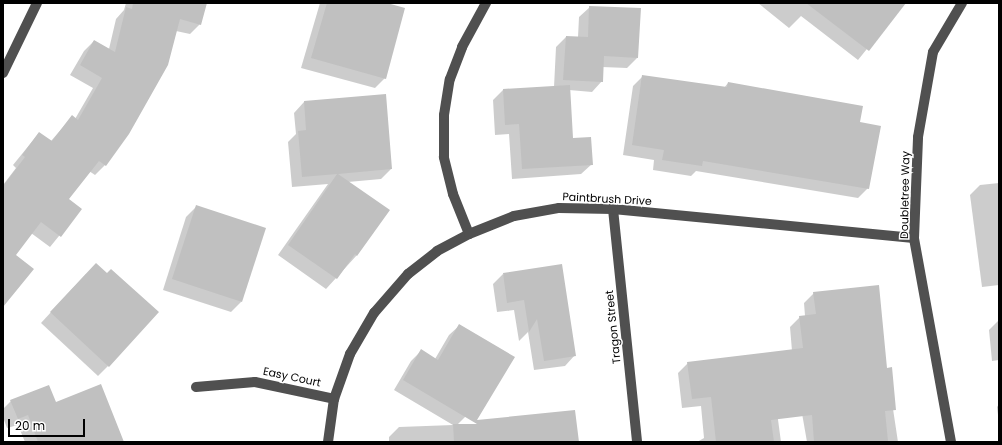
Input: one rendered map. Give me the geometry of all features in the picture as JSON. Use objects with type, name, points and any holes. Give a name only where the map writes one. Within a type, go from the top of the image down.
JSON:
[{"type":"street","points":[[3,73],[6,62],[37,3]]},
{"type":"street","points":[[469,234],[453,194],[444,157],[444,115],[450,79],[462,47],[486,3]]},
{"type":"street","name":"Doubletree Way","points":[[951,442],[914,238],[918,137],[933,52],[962,3]]},
{"type":"street","name":"Paintbrush Drive","points":[[328,442],[334,399],[350,354],[374,313],[408,274],[437,251],[469,234],[514,216],[558,208],[613,209],[914,238]]},
{"type":"street","name":"Tragon Street","points":[[613,209],[637,442]]},
{"type":"street","name":"Easy Court","points":[[196,387],[255,382],[334,399]]},
{"type":"building","points":[[133,3],[207,3],[201,25],[180,19],[168,65],[129,134],[106,166],[99,161],[69,199],[82,209],[61,237],[41,222],[16,255],[34,269],[3,307],[3,186],[25,157],[22,155],[39,132],[52,141],[72,115],[78,120],[102,78],[80,65],[94,40],[115,52],[126,7],[132,9]]},
{"type":"building","points":[[327,3],[387,3],[405,8],[386,79],[311,58]]},
{"type":"building","points":[[806,3],[906,3],[869,51]]},
{"type":"building","points":[[589,6],[641,8],[638,58],[604,56],[603,82],[563,80],[566,36],[588,37]]},
{"type":"building","points":[[642,75],[727,87],[728,82],[863,106],[860,122],[881,126],[869,189],[703,161],[702,166],[662,160],[664,150],[632,145]]},
{"type":"building","points":[[570,85],[573,138],[591,137],[593,165],[522,169],[519,124],[505,125],[503,89]]},
{"type":"building","points":[[386,94],[392,169],[338,174],[390,210],[357,256],[355,254],[337,279],[288,245],[337,174],[302,177],[298,131],[306,130],[304,101]]},
{"type":"building","points":[[196,205],[266,228],[242,302],[172,279]]},
{"type":"building","points":[[96,263],[107,273],[111,269],[159,312],[109,367],[50,312]]},
{"type":"building","points":[[562,264],[576,356],[544,361],[537,319],[529,332],[524,300],[507,303],[503,273]]},
{"type":"building","points":[[879,285],[887,368],[892,367],[896,410],[885,411],[888,441],[814,442],[812,415],[771,420],[774,442],[716,442],[711,397],[692,399],[687,362],[803,348],[799,316],[816,314],[813,292]]},
{"type":"building","points":[[459,324],[515,357],[477,420],[575,410],[579,442],[454,442],[453,424],[477,424],[403,380],[421,349],[438,360]]},
{"type":"building","points":[[101,384],[124,442],[38,442],[28,415],[18,419],[10,400],[49,385],[56,402]]}]
